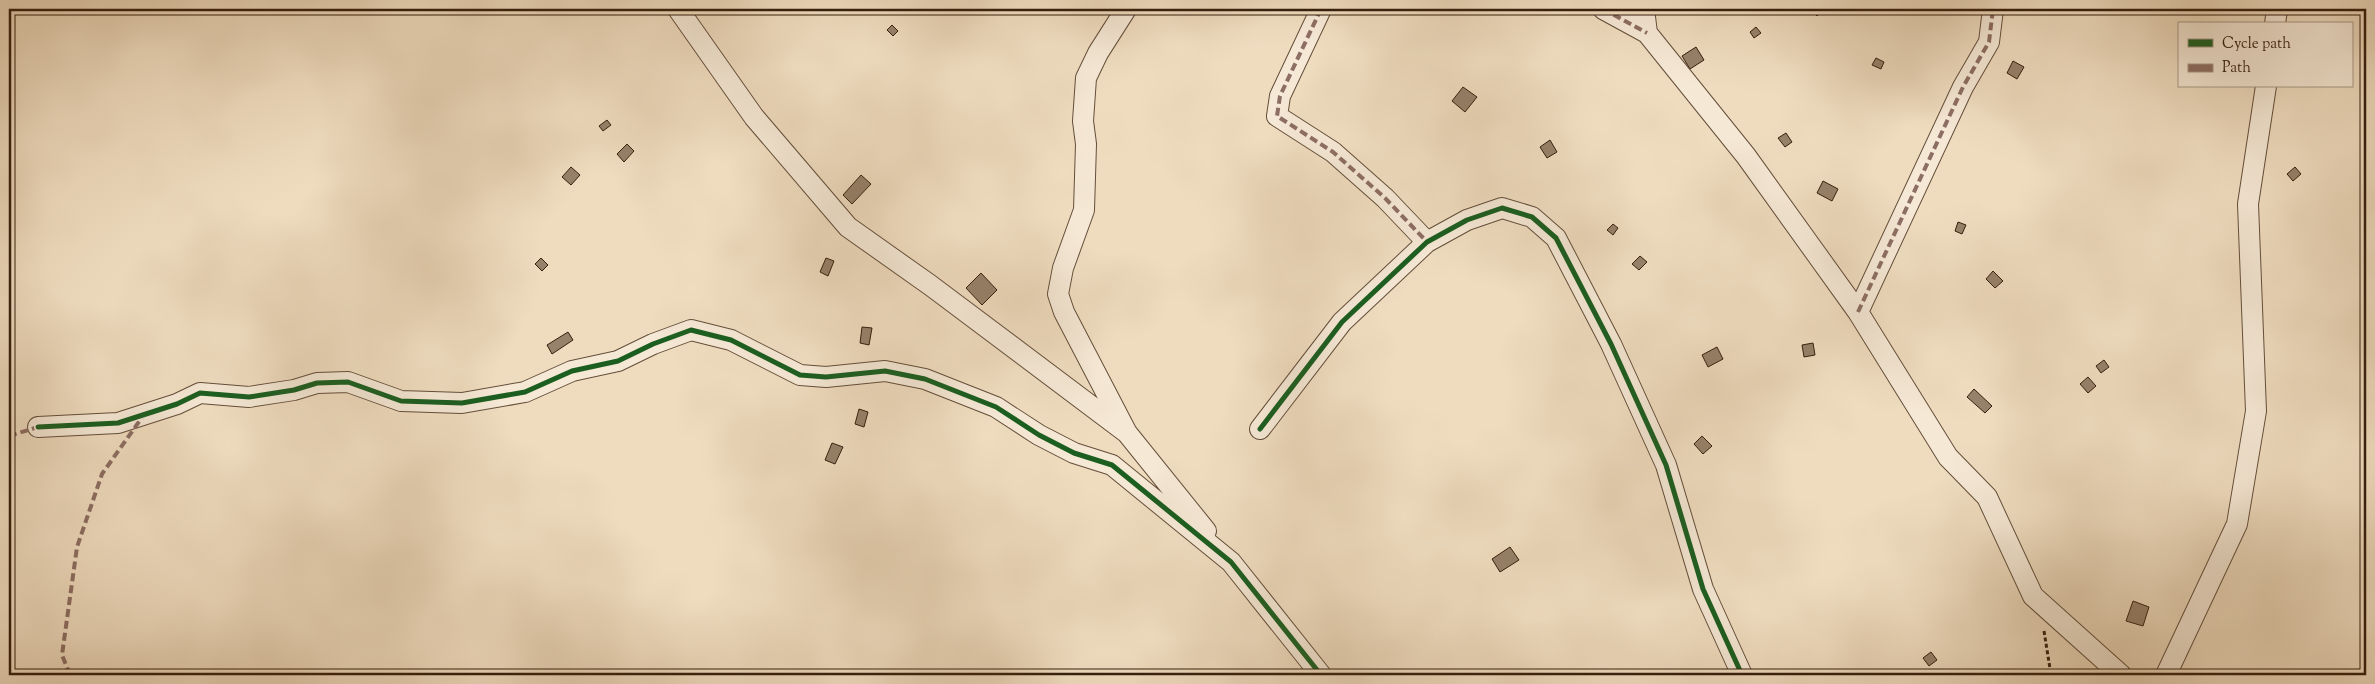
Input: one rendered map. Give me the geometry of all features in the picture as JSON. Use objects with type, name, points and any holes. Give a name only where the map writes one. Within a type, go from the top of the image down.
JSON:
[{"type":"street","points":[[678,9],[754,117],[848,227],[930,285],[1127,433]]},
{"type":"street","points":[[1126,9],[1098,53],[1086,78],[1083,121],[1086,144],[1084,210],[1063,268],[1058,294],[1064,312],[1127,433],[1322,675]]},
{"type":"street","points":[[1321,9],[1280,96],[1276,116],[1334,152],[1384,198],[1426,242]]},
{"type":"street","points":[[1603,9],[1647,34],[1746,156],[1858,312],[1948,457],[1987,497],[2034,596],[2121,675]]},
{"type":"street","points":[[1644,9],[1647,34]]},
{"type":"street","points":[[1858,312],[1962,87],[1989,42],[1993,9]]},
{"type":"street","points":[[2275,22],[2277,9]]},
{"type":"street","points":[[2166,675],[2237,524],[2256,410],[2248,204],[2266,88]]},
{"type":"street","points":[[1260,428],[1342,322],[1426,242],[1467,220],[1502,208],[1532,217],[1556,238],[1611,344],[1666,465],[1703,589],[1742,675]]},
{"type":"street","points":[[38,427],[118,423],[177,404],[200,393],[249,397],[294,390],[317,383],[348,382],[400,401],[462,403],[524,392],[572,371],[618,361],[653,344],[691,330],[731,340],[800,375],[826,377],[886,371],[925,379],[996,407],[1038,436],[1074,453],[1112,465],[1231,562]]},
{"type":"path","points":[[2043,626],[2051,675]]},
{"type":"building","points":[[1810,9],[1823,9],[1817,16]]},
{"type":"building","points":[[892,25],[898,31],[893,36],[887,30]]},
{"type":"building","points":[[1756,27],[1761,33],[1754,38],[1750,32]]},
{"type":"building","points":[[1696,47],[1704,60],[1690,69],[1682,56]]},
{"type":"building","points":[[1876,58],[1884,62],[1881,69],[1872,65]]},
{"type":"building","points":[[2013,61],[2024,67],[2017,79],[2007,73]]},
{"type":"building","points":[[1463,87],[1477,97],[1465,112],[1452,101]]},
{"type":"building","points":[[607,120],[611,125],[603,131],[599,126]]},
{"type":"building","points":[[1786,133],[1792,142],[1785,147],[1778,138]]},
{"type":"building","points":[[1550,140],[1557,152],[1547,158],[1540,147]]},
{"type":"building","points":[[627,144],[634,151],[624,162],[617,154]]},
{"type":"building","points":[[571,167],[580,175],[571,185],[562,177]]},
{"type":"building","points":[[2295,167],[2301,174],[2293,181],[2287,174]]},
{"type":"building","points":[[861,175],[871,184],[852,204],[843,195]]},
{"type":"building","points":[[1823,181],[1838,189],[1832,201],[1817,193]]},
{"type":"building","points":[[1958,222],[1966,225],[1962,234],[1955,231]]},
{"type":"building","points":[[1613,224],[1618,228],[1613,235],[1607,230]]},
{"type":"building","points":[[1640,256],[1647,262],[1639,270],[1632,264]]},
{"type":"building","points":[[541,258],[548,265],[542,271],[535,264]]},
{"type":"building","points":[[826,258],[834,261],[828,276],[820,272]]},
{"type":"building","points":[[1993,271],[2003,281],[1995,288],[1986,279]]},
{"type":"building","points":[[981,273],[997,290],[982,305],[966,288]]},
{"type":"building","points":[[862,327],[872,328],[869,345],[860,343]]},
{"type":"building","points":[[568,332],[573,340],[552,354],[547,345]]},
{"type":"building","points":[[1813,343],[1815,355],[1804,357],[1802,345]]},
{"type":"building","points":[[1717,347],[1723,359],[1708,367],[1702,355]]},
{"type":"building","points":[[2104,360],[2109,367],[2101,373],[2096,366]]},
{"type":"building","points":[[2088,377],[2096,386],[2088,393],[2080,384]]},
{"type":"building","points":[[1974,389],[1992,406],[1985,413],[1967,397]]},
{"type":"building","points":[[859,409],[868,412],[864,427],[855,424]]},
{"type":"building","points":[[1702,436],[1712,446],[1703,454],[1694,444]]},
{"type":"building","points":[[832,443],[843,447],[835,464],[825,460]]},
{"type":"building","points":[[1510,547],[1519,560],[1500,572],[1492,559]]},
{"type":"building","points":[[2133,601],[2149,607],[2143,626],[2126,621]]},
{"type":"building","points":[[1931,652],[1937,660],[1929,666],[1923,658]]},
{"type":"marked path","points":[[1321,9],[1280,96],[1277,116],[1333,152],[1385,198],[1427,242]]},
{"type":"marked path","points":[[1603,9],[1647,33]]},
{"type":"marked path","points":[[1858,312],[1963,87],[1989,42],[1993,9]]},
{"type":"marked path","points":[[70,675],[62,655],[77,547],[102,474],[143,416]]},
{"type":"marked path","points":[[9,436],[38,427]]},
{"type":"cycle path","points":[[1260,429],[1342,322],[1427,242],[1467,220],[1502,208],[1532,217],[1556,238],[1611,344],[1666,465],[1703,589],[1742,675]]},
{"type":"cycle path","points":[[38,427],[118,423],[177,404],[200,393],[249,397],[294,390],[317,383],[348,382],[401,401],[462,403],[525,392],[572,371],[618,361],[653,344],[691,330],[731,340],[800,375],[826,377],[885,371],[925,379],[996,407],[1039,435],[1074,453],[1112,465],[1231,562],[1321,675]]}]
